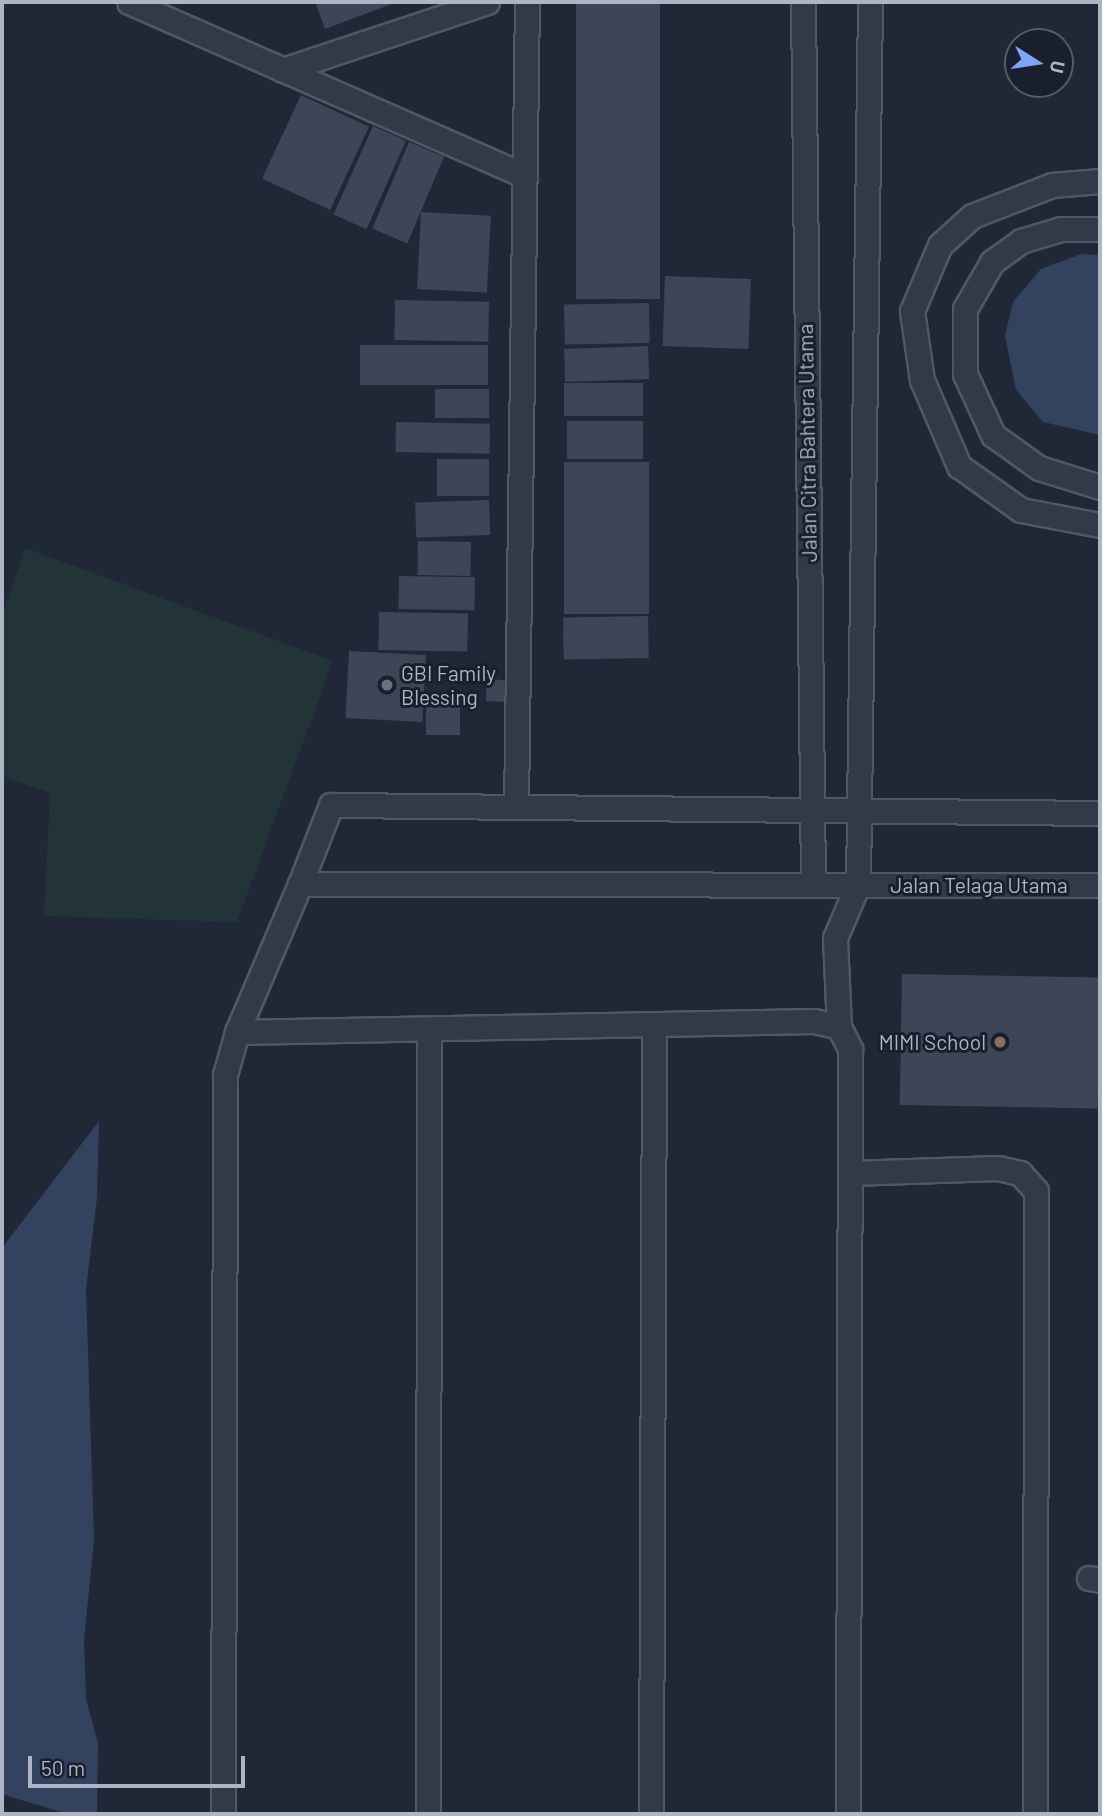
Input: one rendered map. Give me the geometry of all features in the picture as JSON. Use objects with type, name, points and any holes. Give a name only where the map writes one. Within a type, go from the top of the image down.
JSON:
[{"type":"street","points":[[129,2],[524,175]]},
{"type":"street","points":[[283,70],[487,2]]},
{"type":"street","points":[[516,807],[527,2]]},
{"type":"street","name":"Jalan Citra Bahtera Utama","points":[[803,2],[810,810],[813,884]]},
{"type":"street","points":[[848,1814],[850,1049],[839,1027],[835,938],[858,884],[870,2]]},
{"type":"street","points":[[1100,181],[1052,185],[972,216],[940,245],[912,311],[922,380],[959,466],[1021,509],[1100,525]]},
{"type":"street","points":[[1100,229],[1061,229],[1021,241],[992,262],[965,309],[965,374],[993,435],[1039,468],[1100,487]]},
{"type":"street","points":[[223,1814],[225,1075],[237,1032],[331,805],[1100,813]]},
{"type":"street","name":"Jalan Telaga Utama","points":[[300,884],[1100,886]]},
{"type":"street","points":[[237,1032],[814,1021],[839,1027]]},
{"type":"street","points":[[651,1814],[654,1024]]},
{"type":"street","points":[[428,1814],[429,1029]]},
{"type":"street","points":[[850,1173],[998,1168],[1020,1173],[1036,1191],[1035,1814]]},
{"type":"shaded area","points":[[25,548],[333,661],[237,922],[44,916],[50,793],[2,776],[2,616]]},
{"type":"water","points":[[1081,254],[1100,255],[1100,435],[1043,422],[1016,390],[1005,336],[1013,302],[1041,269]]},
{"type":"water","points":[[99,1121],[97,1198],[86,1289],[94,1540],[84,1640],[86,1699],[98,1743],[97,1814],[67,1814],[2,1794],[2,1248]]},
{"type":"building","points":[[315,2],[397,2],[325,29]]},
{"type":"building","points":[[576,2],[660,2],[660,299],[576,299]]},
{"type":"building","points":[[301,95],[369,127],[330,210],[262,178]]},
{"type":"building","points":[[373,126],[406,141],[366,229],[334,215]]},
{"type":"building","points":[[409,142],[444,157],[407,243],[372,229]]},
{"type":"building","points":[[421,212],[491,216],[487,293],[417,289]]},
{"type":"building","points":[[665,276],[751,279],[749,349],[663,346]]},
{"type":"building","points":[[395,300],[489,302],[488,342],[394,340]]},
{"type":"building","points":[[649,303],[650,343],[565,344],[564,304]]},
{"type":"building","points":[[360,345],[488,345],[488,385],[360,385]]},
{"type":"building","points":[[648,346],[649,379],[565,382],[564,349]]},
{"type":"building","points":[[564,383],[643,383],[643,416],[564,416]]},
{"type":"building","points":[[435,389],[489,389],[489,418],[435,418]]},
{"type":"building","points":[[567,421],[643,421],[643,459],[567,459]]},
{"type":"building","points":[[396,422],[490,424],[489,454],[395,452]]},
{"type":"building","points":[[437,459],[489,459],[489,496],[437,496]]},
{"type":"building","points":[[564,462],[649,462],[649,614],[564,614]]},
{"type":"building","points":[[489,500],[490,535],[416,538],[415,503]]},
{"type":"building","points":[[418,541],[471,542],[470,576],[417,575]]},
{"type":"building","points":[[399,576],[475,577],[474,610],[398,609]]},
{"type":"building","points":[[379,612],[468,614],[467,652],[378,650]]},
{"type":"building","points":[[648,616],[649,658],[564,659],[563,617]]},
{"type":"building","points":[[349,651],[426,655],[422,722],[345,718]]},
{"type":"building","points":[[487,679],[509,680],[508,702],[486,701]]},
{"type":"building","points":[[426,707],[460,707],[460,735],[426,735]]},
{"type":"building","name":"MIMI School","points":[[902,974],[1100,977],[1098,1108],[900,1105]]},
{"type":"place","name":"GBI Family Blessing","points":[[387,685]]},
{"type":"place","name":"MIMI School","points":[[1000,1042]]}]
